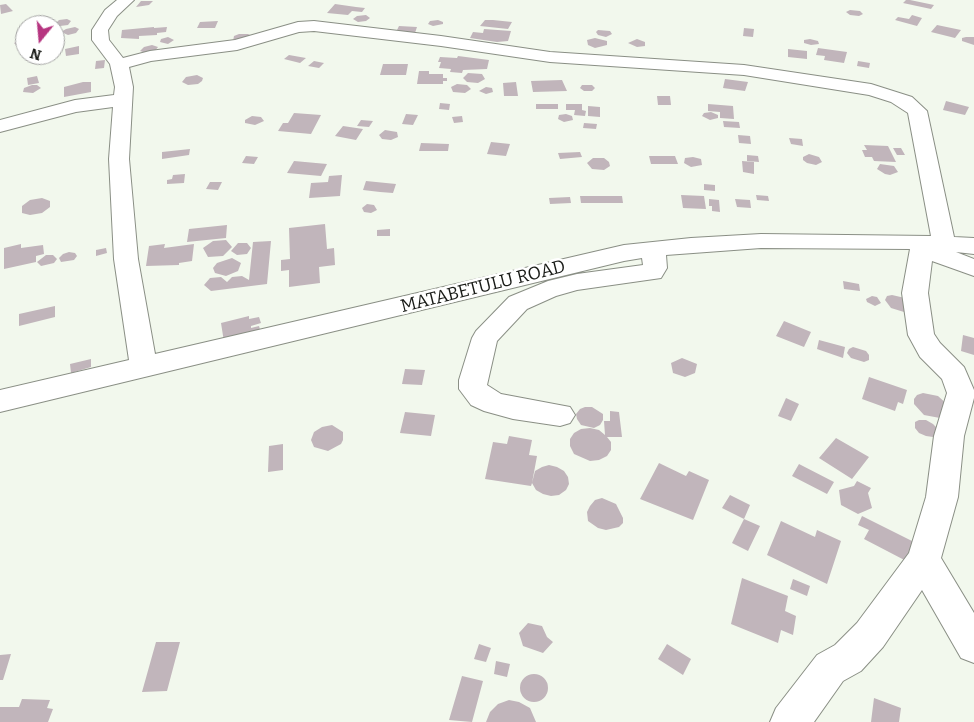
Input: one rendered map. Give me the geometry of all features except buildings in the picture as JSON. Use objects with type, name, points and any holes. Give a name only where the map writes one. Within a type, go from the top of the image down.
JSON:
[{"type":"street","points":[[126,0],[111,13],[100,30],[101,40],[119,64],[124,86],[119,159],[126,250],[144,368]]},
{"type":"street","points":[[119,64],[150,56],[237,45],[298,27],[314,26],[441,40],[550,57],[744,70],[871,90],[898,98],[917,111],[925,245],[915,293],[921,335],[930,350],[954,374],[961,393],[949,436],[942,497],[924,560],[870,635],[848,658],[830,668],[790,722]]},
{"type":"street","points":[[0,126],[75,106],[123,100]]},
{"type":"street","name":"MATABETULU ROAD","points":[[0,401],[497,284],[550,269],[624,253],[761,241],[974,246]]},
{"type":"street","points":[[925,245],[974,268]]},
{"type":"street","points":[[560,415],[494,404],[481,397],[473,389],[473,380],[485,338],[518,303],[548,289],[577,282],[652,272],[655,268],[654,249]]},
{"type":"street","points":[[924,560],[954,614],[974,645]]}]
